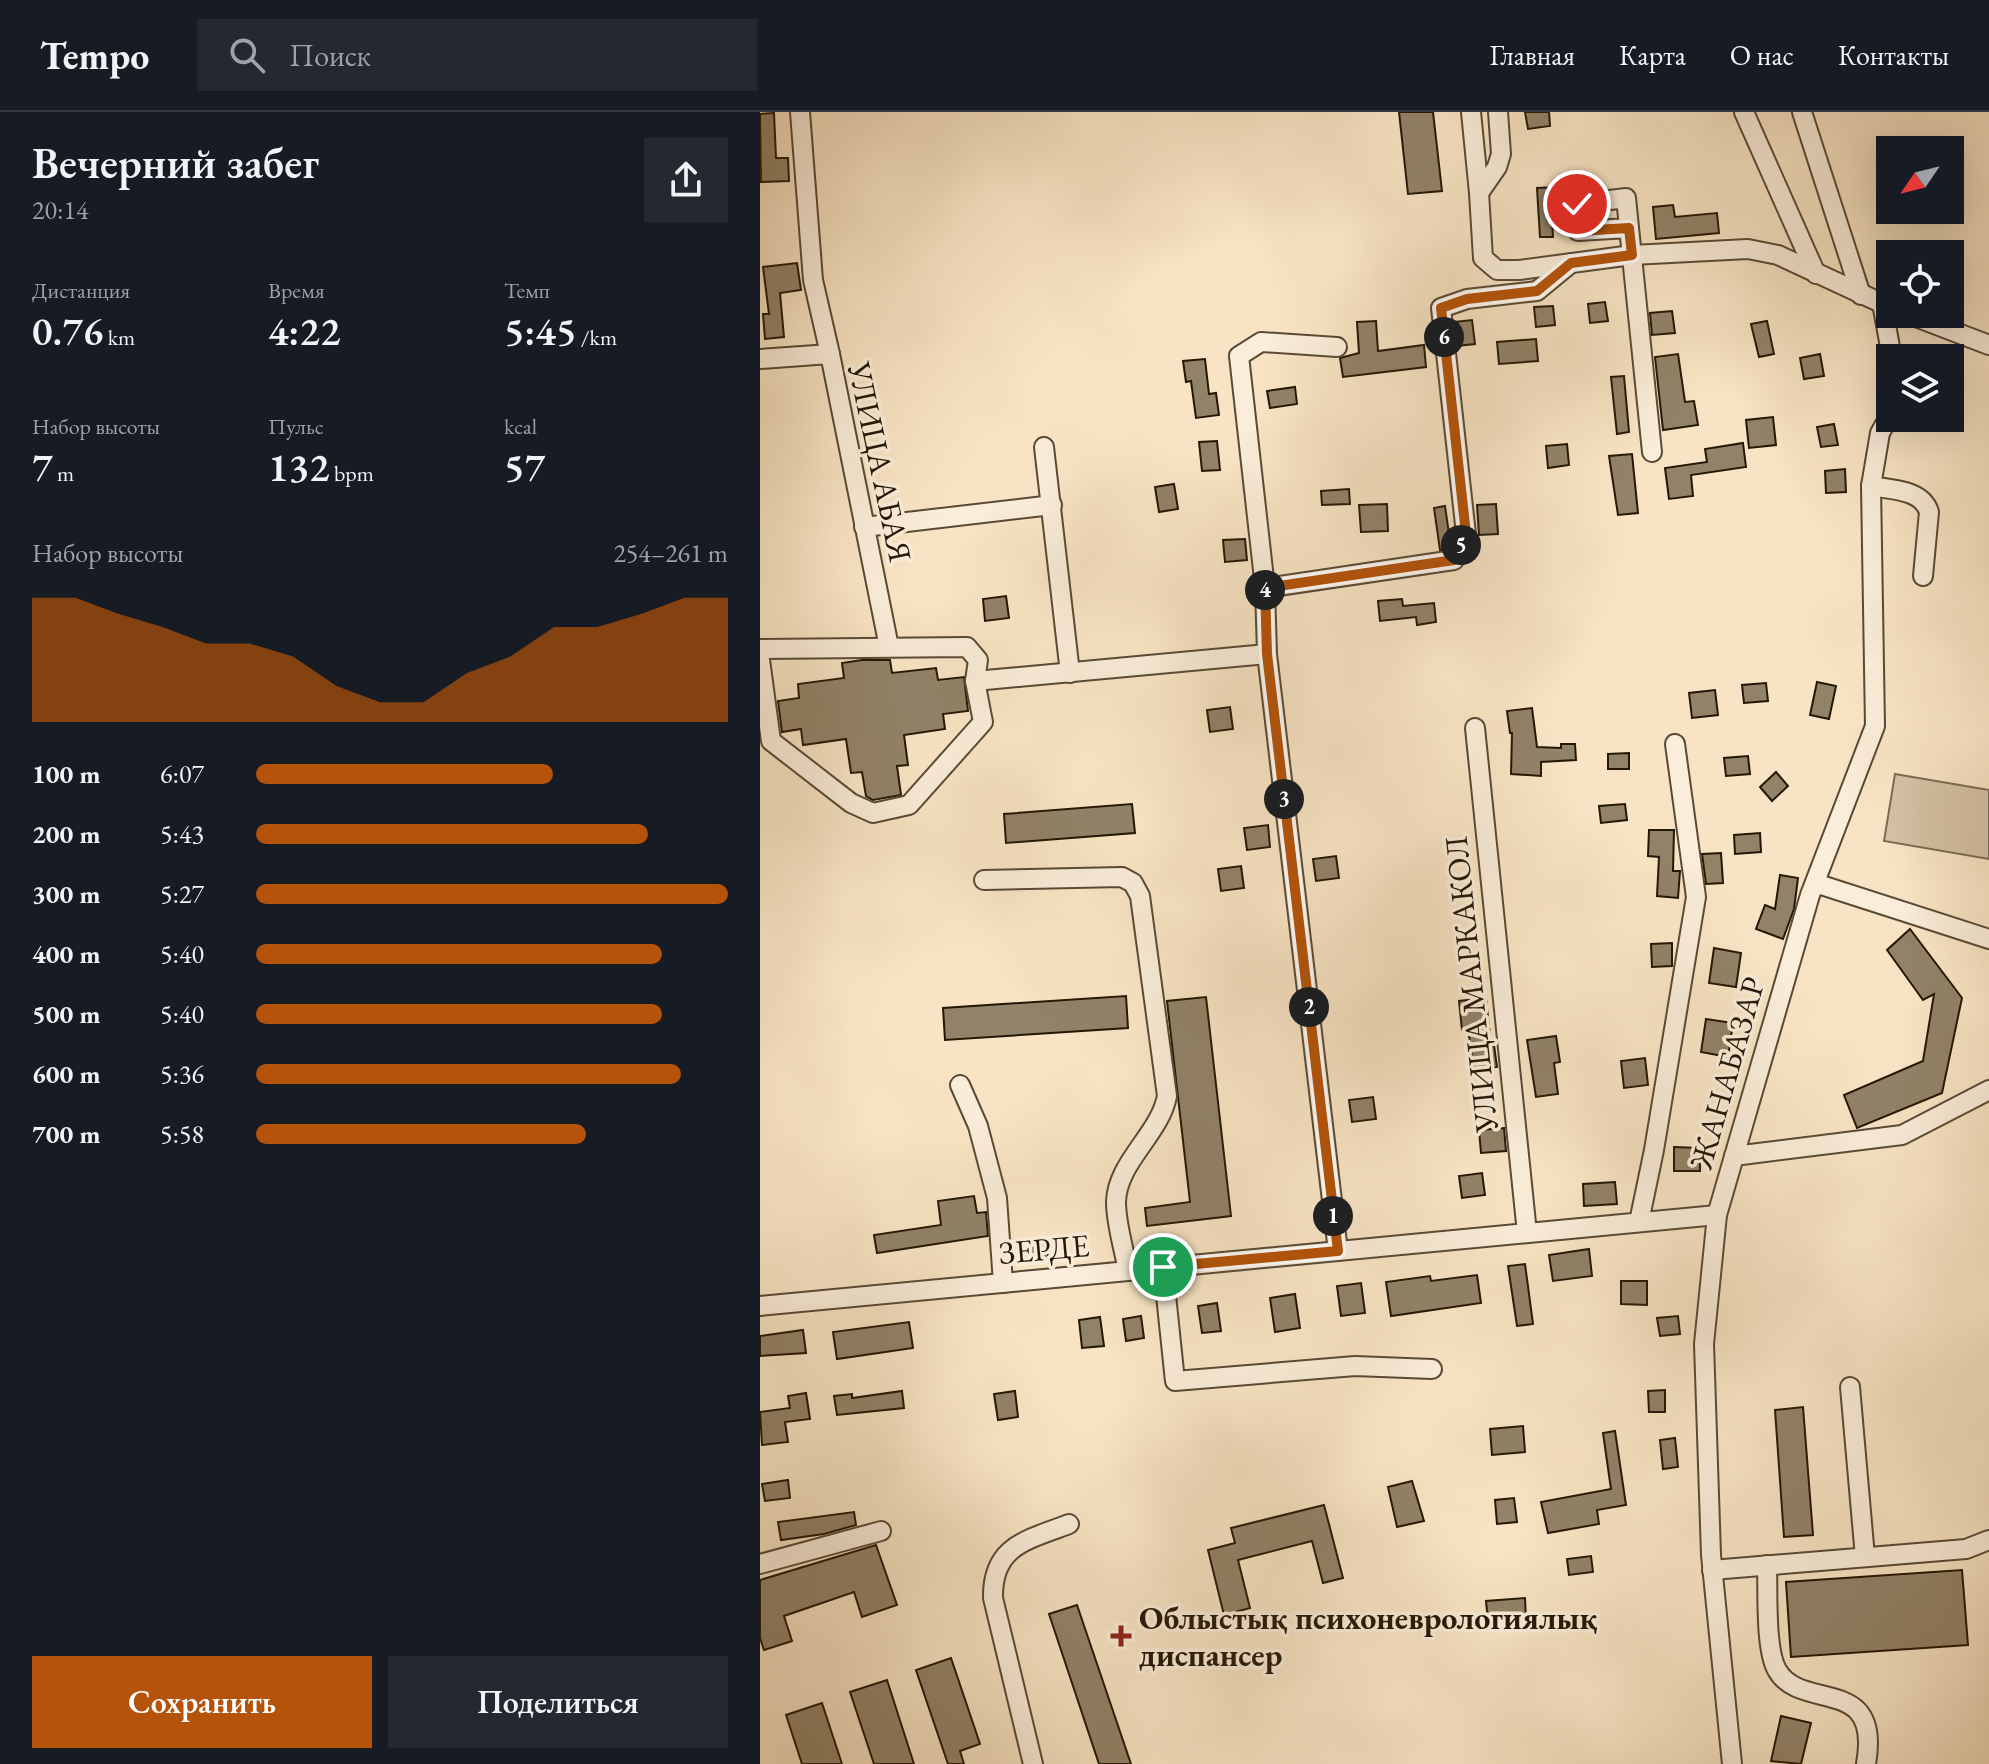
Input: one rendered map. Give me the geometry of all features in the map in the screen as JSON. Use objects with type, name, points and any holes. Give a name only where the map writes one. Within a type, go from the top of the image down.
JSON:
[{"type":"street","points":[[800,112],[813,280],[830,354]]},
{"type":"street","points":[[1471,112],[1483,258],[1497,270],[1519,270],[1632,255],[1748,249],[1778,255],[1876,301]]},
{"type":"street","points":[[1479,193],[1497,167],[1501,154],[1498,112]]},
{"type":"street","points":[[1744,112],[1816,274]]},
{"type":"street","points":[[1802,112],[1861,295]]},
{"type":"street","points":[[1629,228],[1652,452]]},
{"type":"street","points":[[1265,588],[1454,560],[1466,534],[1441,308],[1467,299],[1537,291],[1571,263]]},
{"type":"street","points":[[1945,328],[1989,345]]},
{"type":"street","points":[[1337,347],[1261,342],[1239,356],[1265,588],[1267,654],[1338,1251]]},
{"type":"street","name":"УЛИЦА АБАЯ","points":[[760,359],[830,354],[889,647]]},
{"type":"street","name":"ЖАНАБАЗАР","points":[[1732,1764],[1712,1570],[1704,1344],[1717,1215],[1815,883],[1875,726],[1871,486],[1881,432]]},
{"type":"street","points":[[1044,447],[1070,673]]},
{"type":"street","points":[[1871,486],[1917,496],[1926,504],[1929,512],[1923,576]]},
{"type":"street","points":[[864,527],[1052,505]]},
{"type":"street","points":[[760,649],[967,647],[978,660],[975,681],[983,722],[909,805],[873,813],[851,803],[771,741],[760,660]]},
{"type":"street","points":[[975,681],[1267,654]]},
{"type":"street","name":"УЛИЦА МАРКАКОЛ","points":[[1475,728],[1527,1233]]},
{"type":"street","points":[[1639,1222],[1696,897],[1675,744]]},
{"type":"street","points":[[984,880],[1122,877],[1133,883],[1140,896],[1167,1096],[1164,1110],[1122,1180],[1116,1201],[1128,1271]]},
{"type":"street","points":[[1815,883],[1989,939]]},
{"type":"street","points":[[960,1085],[978,1126],[997,1198],[1003,1283]]},
{"type":"street","points":[[1734,1156],[1902,1135],[1989,1090]]},
{"type":"street","name":"ЗЕРДЕ","points":[[760,1306],[1717,1215]]},
{"type":"street","points":[[1163,1267],[1175,1381],[1355,1366],[1432,1369]]},
{"type":"street","points":[[1850,1387],[1865,1557]]},
{"type":"street","points":[[1033,1764],[993,1598],[993,1585],[996,1569],[1006,1554],[1020,1543],[1069,1524]]},
{"type":"street","points":[[760,1564],[881,1531]]},
{"type":"street","points":[[1712,1570],[1966,1549],[1989,1540]]},
{"type":"street","points":[[1767,1565],[1771,1656],[1777,1671],[1788,1684],[1842,1700],[1862,1716],[1870,1741],[1866,1764]]},
{"type":"shaded area","points":[[1895,774],[1989,790],[1989,859],[1884,841]]},
{"type":"building","points":[[1399,112],[1433,112],[1442,191],[1408,194]]},
{"type":"building","points":[[1525,112],[1549,112],[1550,126],[1528,129]]},
{"type":"building","points":[[774,113],[776,158],[788,158],[789,181],[761,182],[760,114]]},
{"type":"building","points":[[1558,187],[1559,200],[1551,200],[1553,237],[1540,237],[1537,188]]},
{"type":"building","points":[[1673,205],[1675,217],[1717,213],[1719,233],[1656,239],[1653,207]]},
{"type":"building","points":[[797,263],[801,290],[780,293],[784,337],[765,339],[763,314],[769,314],[763,267]]},
{"type":"building","points":[[1605,302],[1608,321],[1590,323],[1588,304]]},
{"type":"building","points":[[1553,306],[1555,325],[1536,327],[1534,307]]},
{"type":"building","points":[[1672,311],[1675,333],[1652,335],[1650,313]]},
{"type":"building","points":[[1472,320],[1475,344],[1457,346],[1455,322]]},
{"type":"building","points":[[1376,321],[1378,351],[1424,345],[1426,367],[1343,377],[1340,358],[1359,353],[1357,322]]},
{"type":"building","points":[[1767,321],[1774,354],[1759,357],[1751,324]]},
{"type":"building","points":[[1536,339],[1538,361],[1499,364],[1497,342]]},
{"type":"building","points":[[1678,354],[1685,402],[1694,401],[1698,425],[1663,430],[1655,357]]},
{"type":"building","points":[[1820,354],[1824,376],[1804,379],[1800,358]]},
{"type":"building","points":[[1205,359],[1209,394],[1216,393],[1219,415],[1196,418],[1191,381],[1186,382],[1183,361]]},
{"type":"building","points":[[1624,376],[1629,432],[1617,434],[1611,377]]},
{"type":"building","points":[[1295,387],[1297,404],[1270,408],[1267,391]]},
{"type":"building","points":[[1773,417],[1776,445],[1749,448],[1746,420]]},
{"type":"building","points":[[1834,424],[1838,445],[1821,447],[1817,427]]},
{"type":"building","points":[[1217,441],[1220,470],[1202,471],[1199,442]]},
{"type":"building","points":[[1743,443],[1746,467],[1691,475],[1693,496],[1669,499],[1665,468],[1707,462],[1705,449]]},
{"type":"building","points":[[1567,444],[1569,465],[1548,468],[1546,446]]},
{"type":"building","points":[[1632,454],[1638,513],[1618,515],[1609,456]]},
{"type":"building","points":[[1845,469],[1846,492],[1826,493],[1825,471]]},
{"type":"building","points":[[1174,484],[1178,509],[1159,512],[1155,487]]},
{"type":"building","points":[[1349,489],[1350,504],[1322,505],[1321,491]]},
{"type":"building","points":[[1387,504],[1388,531],[1361,532],[1359,505]]},
{"type":"building","points":[[1496,504],[1498,534],[1479,535],[1477,505]]},
{"type":"building","points":[[1445,506],[1450,541],[1446,549],[1440,550],[1434,508]]},
{"type":"building","points":[[1245,539],[1247,560],[1225,562],[1223,540]]},
{"type":"building","points":[[1006,596],[1009,618],[985,621],[983,599]]},
{"type":"building","points":[[1402,599],[1403,606],[1434,603],[1436,622],[1417,625],[1416,617],[1380,621],[1378,601]]},
{"type":"building","points":[[890,660],[892,673],[936,668],[938,680],[964,677],[968,711],[943,714],[945,729],[904,735],[908,765],[897,766],[901,795],[873,800],[866,796],[862,772],[851,773],[846,739],[803,745],[801,729],[782,732],[778,701],[799,698],[798,684],[844,678],[842,663]]},
{"type":"building","points":[[1817,682],[1836,686],[1829,719],[1810,715]]},
{"type":"building","points":[[1766,683],[1768,701],[1744,703],[1742,685]]},
{"type":"building","points":[[1715,690],[1718,715],[1692,718],[1689,693]]},
{"type":"building","points":[[1230,707],[1233,729],[1210,732],[1207,710]]},
{"type":"building","points":[[1532,708],[1537,747],[1561,748],[1561,744],[1575,744],[1576,760],[1541,762],[1541,776],[1511,774],[1512,733],[1507,711]]},
{"type":"building","points":[[1629,753],[1629,769],[1608,769],[1608,754]]},
{"type":"building","points":[[1748,756],[1750,774],[1726,776],[1724,758]]},
{"type":"building","points":[[1776,772],[1788,786],[1772,801],[1760,787]]},
{"type":"building","points":[[1132,804],[1135,833],[1006,843],[1004,814]]},
{"type":"building","points":[[1625,804],[1627,820],[1601,823],[1599,806]]},
{"type":"building","points":[[1268,825],[1270,847],[1247,850],[1244,828]]},
{"type":"building","points":[[1649,830],[1674,830],[1673,871],[1680,871],[1678,898],[1657,896],[1659,857],[1648,856]]},
{"type":"building","points":[[1760,833],[1761,852],[1735,854],[1734,835]]},
{"type":"building","points":[[1721,853],[1723,883],[1706,884],[1702,854]]},
{"type":"building","points":[[1336,856],[1339,878],[1316,881],[1313,859]]},
{"type":"building","points":[[1241,866],[1244,888],[1221,891],[1218,869]]},
{"type":"building","points":[[1780,875],[1798,878],[1794,909],[1783,939],[1756,929],[1765,905],[1775,909]]},
{"type":"building","points":[[1910,929],[1962,998],[1942,1093],[1857,1128],[1844,1095],[1923,1061],[1934,994],[1923,1000],[1887,950]]},
{"type":"building","points":[[1672,943],[1672,966],[1652,967],[1651,944]]},
{"type":"building","points":[[1714,948],[1741,953],[1736,987],[1709,983]]},
{"type":"building","points":[[1126,996],[1128,1028],[945,1040],[943,1008]]},
{"type":"building","points":[[1206,997],[1231,1216],[1147,1226],[1145,1208],[1190,1202],[1167,1001]]},
{"type":"building","points":[[1486,998],[1491,1046],[1494,1045],[1497,1067],[1474,1070],[1468,1029],[1462,1030],[1459,1001]]},
{"type":"building","points":[[1706,1019],[1733,1023],[1728,1057],[1701,1052]]},
{"type":"building","points":[[1556,1036],[1560,1062],[1554,1063],[1558,1094],[1536,1097],[1527,1040]]},
{"type":"building","points":[[1645,1058],[1648,1085],[1624,1088],[1621,1061]]},
{"type":"building","points":[[1373,1097],[1376,1119],[1352,1122],[1349,1100]]},
{"type":"building","points":[[1504,1128],[1506,1151],[1481,1153],[1479,1130]]},
{"type":"building","points":[[1674,1147],[1700,1148],[1700,1171],[1674,1171]]},
{"type":"building","points":[[1482,1173],[1485,1195],[1462,1198],[1459,1176]]},
{"type":"building","points":[[1615,1182],[1617,1204],[1584,1206],[1583,1184]]},
{"type":"building","points":[[974,1196],[977,1213],[986,1212],[988,1236],[877,1253],[874,1235],[941,1225],[938,1201]]},
{"type":"building","points":[[1046,1240],[1048,1258],[1020,1262],[1018,1244]]},
{"type":"building","points":[[1589,1249],[1592,1276],[1553,1281],[1549,1255]]},
{"type":"building","points":[[1525,1264],[1533,1324],[1517,1326],[1508,1266]]},
{"type":"building","points":[[1477,1275],[1481,1303],[1391,1316],[1386,1282],[1430,1276],[1431,1281]]},
{"type":"building","points":[[1621,1281],[1647,1281],[1647,1305],[1621,1304]]},
{"type":"building","points":[[1361,1283],[1365,1313],[1341,1316],[1337,1286]]},
{"type":"building","points":[[1295,1294],[1300,1328],[1275,1332],[1270,1298]]},
{"type":"building","points":[[1217,1303],[1221,1331],[1202,1333],[1198,1306]]},
{"type":"building","points":[[1141,1316],[1144,1338],[1126,1341],[1123,1319]]},
{"type":"building","points":[[1678,1316],[1680,1334],[1660,1336],[1657,1318]]},
{"type":"building","points":[[1100,1317],[1104,1346],[1082,1348],[1079,1320]]},
{"type":"building","points":[[909,1322],[913,1348],[837,1359],[833,1332]]},
{"type":"building","points":[[803,1330],[806,1353],[760,1356],[760,1336]]},
{"type":"building","points":[[1665,1390],[1665,1412],[1649,1412],[1648,1391]]},
{"type":"building","points":[[902,1391],[904,1408],[837,1415],[834,1396],[852,1394],[852,1398]]},
{"type":"building","points":[[1015,1391],[1018,1417],[998,1420],[994,1394]]},
{"type":"building","points":[[806,1393],[810,1419],[785,1422],[788,1442],[762,1445],[760,1412],[790,1408],[788,1396]]},
{"type":"building","points":[[1803,1407],[1813,1535],[1784,1537],[1775,1410]]},
{"type":"building","points":[[1523,1426],[1525,1452],[1492,1455],[1490,1429]]},
{"type":"building","points":[[1615,1431],[1626,1505],[1597,1510],[1599,1524],[1548,1533],[1541,1502],[1611,1489],[1603,1433]]},
{"type":"building","points":[[1675,1438],[1678,1467],[1663,1469],[1660,1440]]},
{"type":"building","points":[[788,1480],[790,1498],[765,1501],[762,1484]]},
{"type":"building","points":[[1412,1481],[1424,1521],[1397,1527],[1388,1487]]},
{"type":"building","points":[[1514,1498],[1517,1522],[1497,1524],[1495,1500]]},
{"type":"building","points":[[1324,1505],[1343,1578],[1323,1583],[1312,1541],[1238,1560],[1250,1608],[1224,1615],[1208,1550],[1235,1543],[1231,1528]]},
{"type":"building","points":[[854,1512],[856,1525],[824,1534],[781,1540],[778,1522]]},
{"type":"building","points":[[876,1545],[897,1605],[862,1617],[854,1592],[784,1616],[792,1641],[764,1650],[760,1638],[760,1580]]},
{"type":"building","points":[[1591,1556],[1593,1572],[1569,1575],[1567,1559]]},
{"type":"building","points":[[1962,1570],[1968,1645],[1791,1657],[1786,1582]]},
{"type":"building","points":[[1525,1598],[1526,1620],[1488,1623],[1486,1601]]},
{"type":"building","points":[[1077,1605],[1131,1764],[1099,1764],[1049,1614]]},
{"type":"building","points":[[951,1658],[980,1744],[960,1751],[964,1764],[948,1764],[916,1670]]},
{"type":"building","points":[[887,1680],[914,1764],[874,1764],[850,1692]]},
{"type":"building","points":[[822,1703],[842,1764],[802,1764],[786,1715]]},
{"type":"building","points":[[1781,1716],[1811,1723],[1801,1764],[1771,1761]]},
{"type":"place","name":"Облыстық психоневрологиялық диспансер","points":[[1121,1636]]},
{"type":"route","points":[[1163,1267],[1338,1251],[1267,654],[1265,588],[1454,560],[1466,534],[1441,308],[1467,299],[1537,291],[1571,263],[1632,255],[1629,228],[1578,231],[1577,204]]}]
